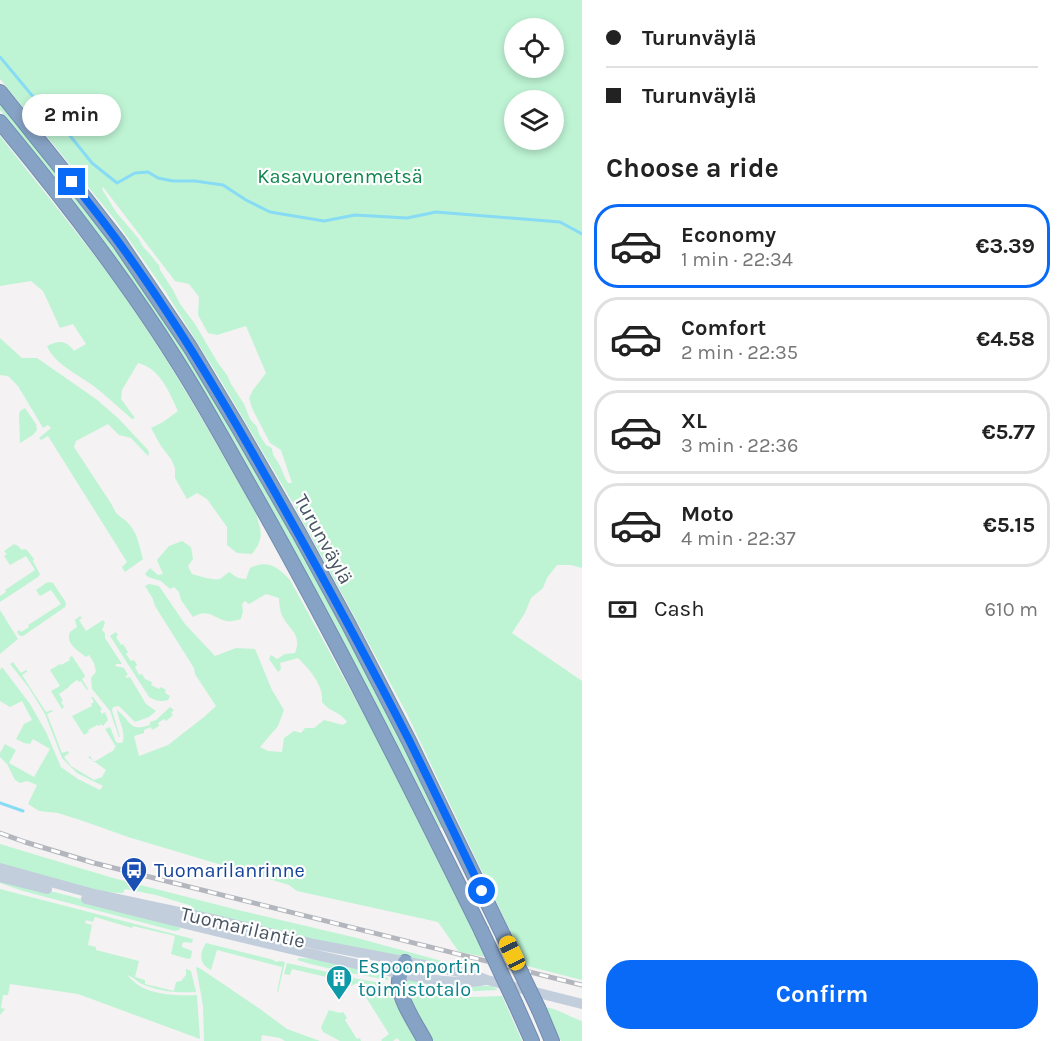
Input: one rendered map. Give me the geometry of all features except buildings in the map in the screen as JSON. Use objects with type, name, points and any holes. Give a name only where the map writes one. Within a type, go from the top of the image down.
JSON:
[{"type":"highway","name":"Turunväylä","points":[[0,92],[119,242],[190,347],[232,417],[299,533],[409,741],[503,934],[552,1041]]},
{"type":"highway","name":"Turunväylä","points":[[0,122],[136,298],[224,439],[337,644],[392,750],[481,930],[532,1041]]},
{"type":"highway","points":[[403,967],[399,985],[404,1002],[425,1041]]},
{"type":"main road","name":"Tuomarilantie","points":[[0,868],[94,894],[214,919],[314,944],[403,967],[446,981],[487,980],[582,1004]]},
{"type":"main road","name":"Tuomarilantie","points":[[0,877],[203,930],[403,967]]},
{"type":"green space","name":"Kasavuorenmetsä","points":[[0,0],[582,0],[582,568],[557,565],[543,588],[531,598],[525,613],[512,633],[582,681],[582,980],[527,966],[407,714],[294,505],[165,291],[116,221],[0,79]],"holes":[[[103,187],[175,281],[189,284],[199,297],[198,315],[208,333],[217,335],[246,326],[266,373],[249,398],[270,443],[281,450],[292,483],[288,483],[272,448],[266,445],[259,434],[227,375],[180,304],[159,265],[116,212],[102,189]]]},
{"type":"green space","points":[[0,103],[109,239],[189,358],[262,480],[297,544],[366,672],[444,826],[440,828],[304,568],[201,386],[129,276],[0,110]]},
{"type":"green space","points":[[0,136],[121,291],[208,429],[256,513],[261,534],[259,543],[252,554],[237,553],[227,545],[227,527],[207,499],[197,493],[187,499],[175,478],[175,468],[171,459],[151,428],[178,411],[158,375],[138,363],[122,390],[121,399],[135,418],[132,419],[51,353],[47,346],[55,343],[65,343],[74,351],[86,344],[73,324],[60,328],[43,291],[31,281],[0,286]]},
{"type":"green space","points":[[0,338],[22,358],[37,358],[96,399],[118,418],[148,450],[148,456],[131,438],[119,435],[108,424],[76,441],[74,447],[115,512],[128,523],[136,535],[143,559],[125,572],[122,567],[127,562],[48,436],[41,440],[39,438],[51,428],[48,425],[43,428],[18,386],[8,376],[0,375]]},
{"type":"green space","points":[[25,408],[36,424],[37,430],[20,443],[19,415],[20,411]]},
{"type":"green space","points":[[182,541],[191,547],[193,559],[188,566],[192,574],[202,577],[220,579],[229,572],[238,578],[246,579],[250,568],[256,565],[272,566],[290,580],[374,733],[486,957],[459,952],[438,922],[297,891],[289,885],[128,837],[58,813],[39,811],[28,804],[37,785],[27,781],[20,783],[15,780],[7,764],[0,757],[0,753],[5,744],[16,750],[9,763],[34,777],[50,749],[33,739],[30,744],[16,739],[24,724],[32,720],[22,701],[10,707],[0,701],[0,670],[2,667],[30,704],[46,732],[61,767],[100,790],[103,786],[77,773],[62,758],[45,714],[29,688],[10,664],[13,662],[21,673],[28,671],[22,675],[46,712],[53,711],[47,714],[62,753],[68,751],[69,753],[64,757],[71,766],[94,780],[102,777],[106,770],[95,762],[116,747],[105,729],[110,727],[116,742],[122,743],[123,731],[117,710],[131,725],[143,727],[150,725],[150,722],[156,720],[170,707],[174,710],[171,713],[173,715],[166,721],[164,719],[158,723],[159,726],[152,730],[151,727],[144,730],[144,733],[134,736],[139,756],[168,745],[216,706],[155,606],[145,586],[149,584],[159,586],[185,624],[215,656],[236,648],[255,649],[272,690],[284,710],[278,726],[260,747],[268,751],[282,752],[284,738],[294,731],[301,733],[305,728],[314,728],[324,720],[343,725],[347,722],[322,702],[318,684],[298,658],[280,663],[281,669],[278,672],[269,659],[271,655],[277,659],[285,654],[295,653],[297,646],[296,636],[281,613],[279,598],[266,594],[249,604],[245,601],[242,604],[241,619],[226,621],[206,613],[193,617],[174,587],[170,589],[161,581],[145,574],[150,568],[158,575],[163,574],[157,560],[169,546]]},
{"type":"green space","points":[[14,544],[22,550],[27,550],[34,559],[40,574],[0,602],[0,596],[6,592],[5,590],[35,570],[26,556],[10,565],[4,556],[7,554],[4,551]]},
{"type":"green space","points":[[49,582],[53,583],[65,601],[65,607],[20,636],[17,632],[19,630],[21,632],[61,604],[51,590],[40,596],[36,590]]},
{"type":"green space","points":[[0,610],[18,639],[0,654]]},
{"type":"green space","points":[[80,616],[82,618],[79,620],[86,631],[103,620],[105,623],[102,630],[105,638],[122,664],[115,666],[124,668],[128,675],[125,676],[130,677],[146,704],[156,711],[149,717],[135,722],[119,706],[113,707],[120,737],[110,711],[92,689],[91,678],[96,672],[94,663],[89,655],[86,657],[69,640],[70,632],[77,627],[75,620]]},
{"type":"green space","points":[[116,632],[118,635],[116,637],[128,652],[126,654],[137,665],[135,667],[139,675],[142,674],[145,679],[152,682],[151,685],[166,690],[165,693],[170,696],[168,700],[158,701],[149,697],[110,636]]},
{"type":"green space","points":[[72,656],[84,674],[85,677],[82,679],[88,689],[77,680],[69,686],[59,694],[63,701],[61,702],[64,707],[62,709],[51,691],[60,686],[50,670],[70,660]]},
{"type":"green space","points":[[91,697],[102,709],[100,711],[102,714],[105,712],[108,720],[103,726],[97,725],[84,735],[72,716],[92,706],[94,702]]},
{"type":"green space","points":[[0,844],[113,878],[357,938],[464,967],[463,969],[294,936],[191,911],[192,906],[156,895],[125,889],[123,893],[101,892],[0,864]]},
{"type":"green space","points":[[0,881],[23,884],[159,919],[181,928],[175,931],[23,891],[0,883]]},
{"type":"green space","points":[[0,889],[193,939],[192,943],[182,944],[182,947],[192,951],[191,958],[188,959],[171,954],[175,936],[133,926],[132,928],[95,917],[93,922],[86,920],[85,923],[92,925],[88,945],[96,947],[96,950],[139,961],[135,977],[145,980],[145,984],[174,991],[176,982],[181,981],[186,975],[186,969],[191,971],[196,992],[177,992],[159,990],[144,985],[127,975],[138,985],[158,993],[197,995],[200,1039],[78,994],[10,984],[8,995],[3,995],[1,1008],[5,1009],[0,1015]]},
{"type":"green space","points":[[206,943],[285,962],[278,992],[282,967],[217,950],[211,970],[204,965],[201,958]]},
{"type":"green space","points":[[299,958],[381,972],[389,979],[330,969],[297,960]]},
{"type":"green space","points":[[287,963],[350,977],[348,982],[292,969],[290,975],[284,974]]},
{"type":"green space","points":[[196,967],[287,1029],[320,1041],[285,1041],[262,1035],[261,1041],[204,1041],[203,1006]]},
{"type":"green space","points":[[353,978],[392,985],[419,1041],[400,1041],[397,1038],[393,1041],[382,1041],[389,1034],[357,983],[351,986]]},
{"type":"green space","points":[[408,978],[460,986],[492,986],[498,990],[456,992],[408,985],[406,982]]},
{"type":"green space","points":[[405,990],[448,996],[502,996],[522,1041],[429,1041]]},
{"type":"green space","points":[[545,1007],[582,1021],[582,1041],[561,1041]]},
{"type":"green space","points":[[329,1010],[343,1012],[347,1018],[345,1020],[357,1039],[360,1038],[361,1041],[340,1041],[323,1032],[321,1027]]},
{"type":"waterway","points":[[0,57],[92,163],[117,183],[135,173],[148,172],[158,178],[173,181],[223,185],[270,212],[324,221],[355,215],[407,218],[436,212],[560,222],[582,234]]},
{"type":"waterway","points":[[0,803],[23,811]]},
{"type":"railway","points":[[0,833],[94,863],[582,985]]},
{"type":"place","name":"Tuomarilanrinne","points":[[134,893]]},
{"type":"place","name":"Espoonportin toimistotalo","points":[[339,1001]]},
{"type":"route","points":[[72,182],[119,242],[190,347],[238,427],[359,644],[482,891]]}]
